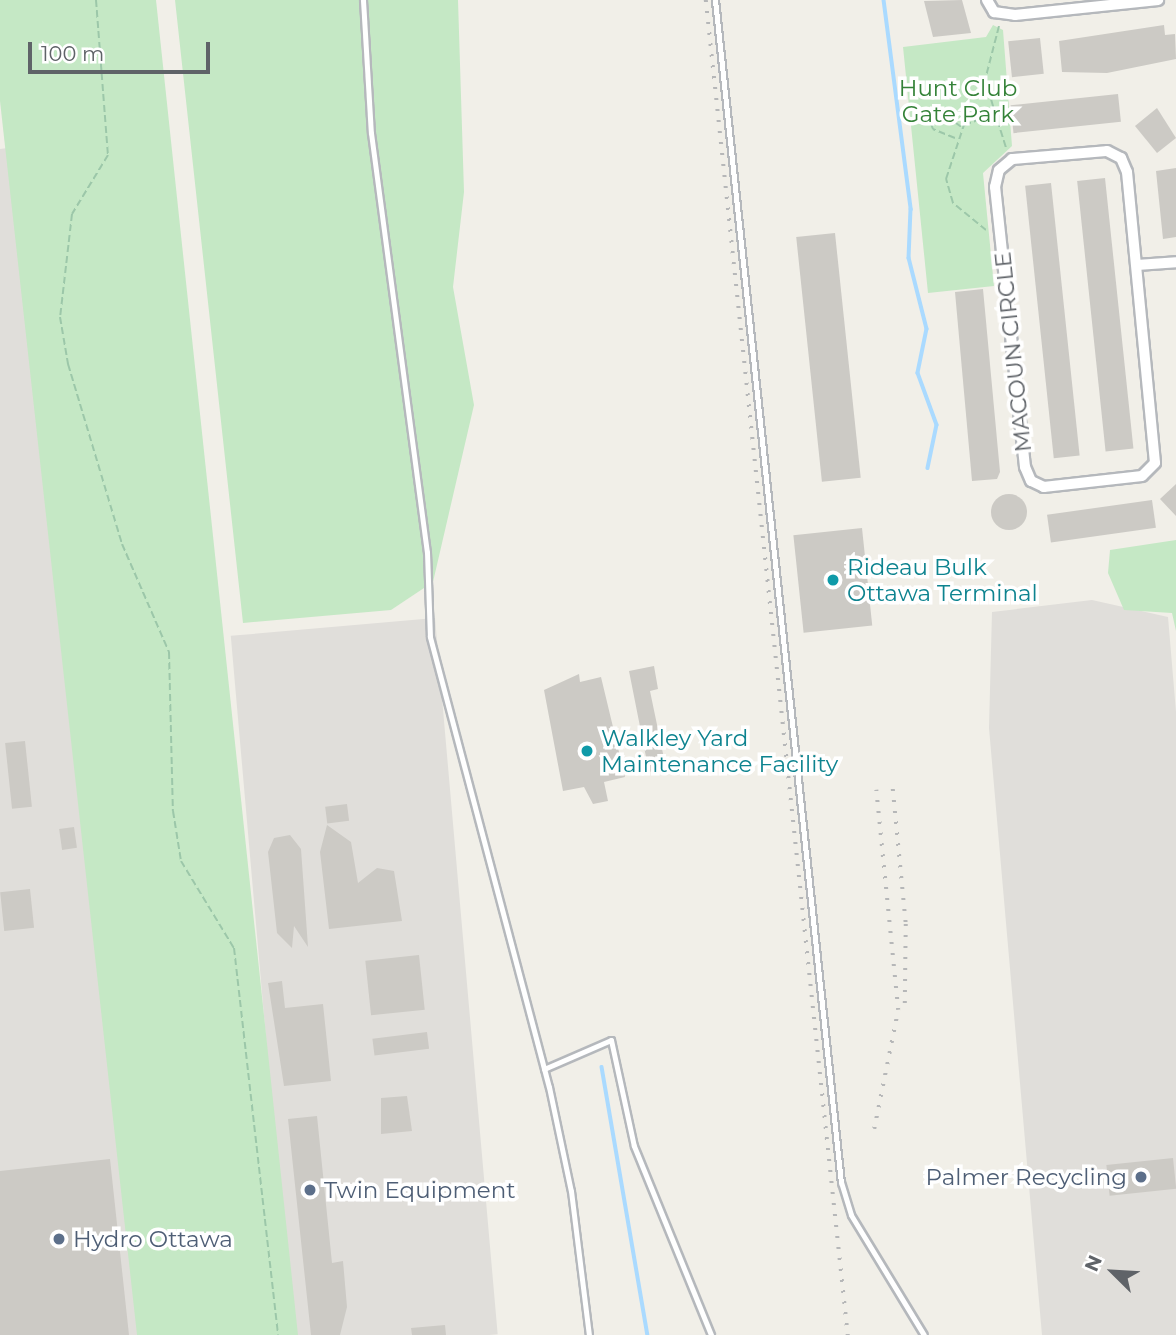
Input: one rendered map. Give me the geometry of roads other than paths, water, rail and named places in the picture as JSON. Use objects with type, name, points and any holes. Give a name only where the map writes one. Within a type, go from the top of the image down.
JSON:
[{"type":"street","points":[[987,0],[1003,15],[1158,0]]},
{"type":"street","name":"MACOUN CIRCLE","points":[[1107,151],[1121,158],[1137,265],[1155,463],[1142,475],[1044,487],[1031,481],[1025,467],[995,187],[999,170],[1012,159],[1107,151]]},
{"type":"street","points":[[1137,265],[1176,262]]},
{"type":"lane","points":[[363,0],[371,132],[427,552],[430,637],[544,1069],[572,1191],[589,1335]]},
{"type":"lane","points":[[715,0],[841,1182],[851,1215],[924,1335]]},
{"type":"lane","points":[[544,1069],[611,1040],[634,1146],[710,1335]]},
{"type":"waterway","points":[[884,0],[911,209],[909,258],[927,329],[918,373],[937,425],[928,468]]},
{"type":"waterway","points":[[602,1067],[648,1335]]},
{"type":"railway","points":[[706,0],[848,1335]]},
{"type":"railway","points":[[893,789],[906,924],[905,1010]]},
{"type":"railway","points":[[874,1129],[898,1010],[876,790]]},
{"type":"place","name":"Rideau Bulk Ottawa Terminal","points":[[833,580]]},
{"type":"place","name":"Walkley Yard Maintenance Facility","points":[[587,751]]},
{"type":"place","name":"Palmer Recycling","points":[[1141,1177]]},
{"type":"place","name":"Twin Equipment","points":[[310,1190]]},
{"type":"place","name":"Hydro Ottawa","points":[[59,1239]]},
{"type":"park label","name":"Hunt Club Gate Park","points":[[958,101]]}]
